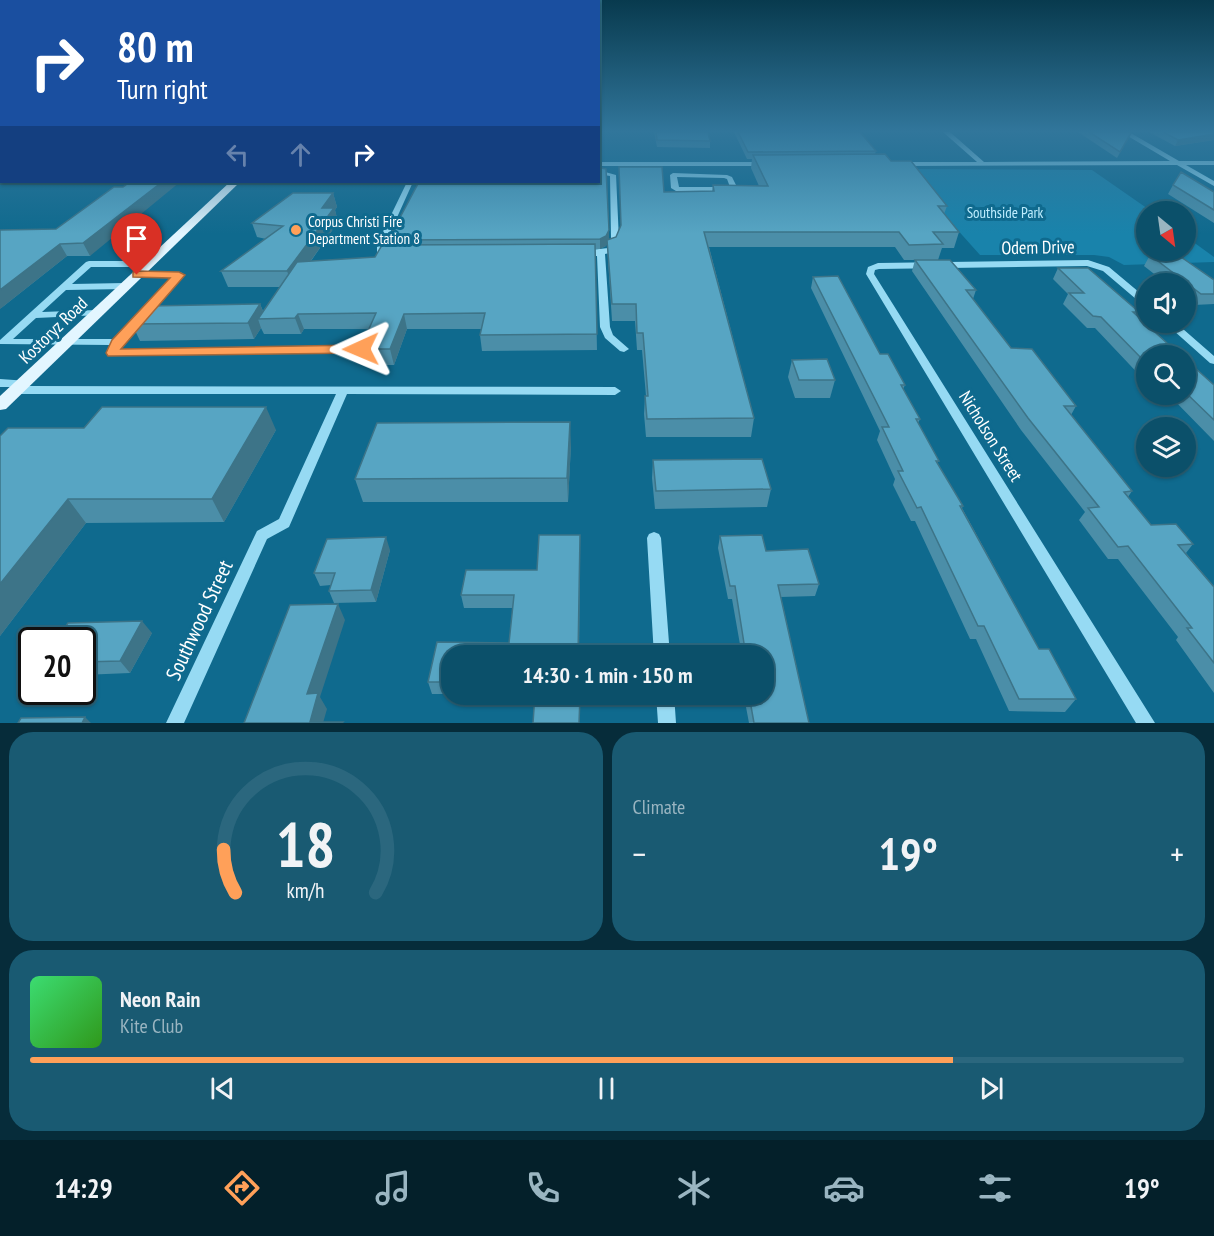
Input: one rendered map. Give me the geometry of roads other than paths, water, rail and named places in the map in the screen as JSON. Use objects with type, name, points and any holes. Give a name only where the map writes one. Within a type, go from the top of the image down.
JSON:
[{"type":"main road","name":"Kostoryz Road","points":[[0,405],[233,183]]},
{"type":"street","points":[[637,166],[638,175]]},
{"type":"street","points":[[661,175],[673,175],[725,176],[730,178],[734,189],[675,188],[673,175],[671,166]]},
{"type":"street","points":[[1184,166],[1214,184]]},
{"type":"street","points":[[569,254],[601,253],[611,249],[615,240],[613,175],[600,172]]},
{"type":"street","points":[[404,255],[387,255],[380,250],[410,183]]},
{"type":"street","points":[[601,253],[605,327],[609,336],[624,349]]},
{"type":"street","name":"Odem Drive","points":[[989,264],[1088,263],[1106,269],[1136,294]]},
{"type":"street","points":[[116,342],[4,342],[90,264],[148,264]]},
{"type":"street","name":"Nicholson Street","points":[[989,264],[878,266],[871,269],[870,274],[1146,723]]},
{"type":"street","points":[[137,275],[179,275],[116,342],[112,353],[361,349]]},
{"type":"street","points":[[64,287],[125,286]]},
{"type":"street","points":[[33,315],[97,313]]},
{"type":"street","points":[[1182,333],[1214,361]]},
{"type":"street","points":[[0,383],[20,387],[343,392],[615,391]]},
{"type":"street","name":"Southwood Street","points":[[175,723],[262,535],[285,523],[343,392]]},
{"type":"street","points":[[654,538],[661,645]]},
{"type":"street","points":[[666,705],[667,723]]},
{"type":"place","name":"Corpus Christi Fire Department Station 8","points":[[296,230]]},
{"type":"park label","name":"Southside Park","points":[[1005,212]]}]
